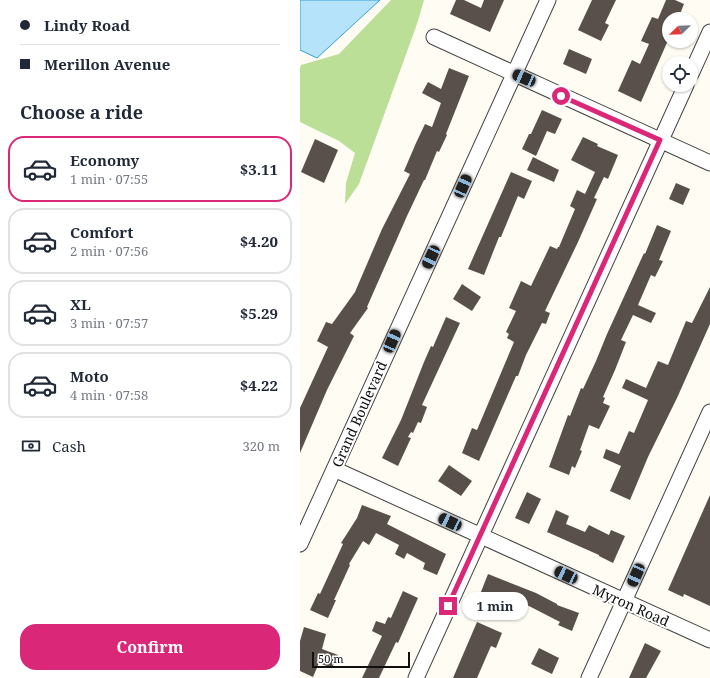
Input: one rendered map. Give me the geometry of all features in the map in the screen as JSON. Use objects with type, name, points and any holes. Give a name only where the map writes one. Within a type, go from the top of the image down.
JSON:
[{"type":"street","name":"Grand Boulevard","points":[[300,544],[548,0]]},
{"type":"street","points":[[698,59],[710,32]]},
{"type":"street","points":[[434,37],[710,163]]},
{"type":"street","points":[[416,678],[683,92]]},
{"type":"street","points":[[589,678],[710,412]]},
{"type":"street","name":"Myron Road","points":[[334,469],[710,640]]},
{"type":"green space","points":[[391,0],[424,0],[417,24],[359,184],[345,204],[346,183],[355,153],[339,141],[300,122],[300,68],[301,65],[339,54]]},
{"type":"water","points":[[300,0],[380,0],[317,58],[300,50]]},
{"type":"building","points":[[456,0],[464,0],[481,8],[484,0],[504,0],[490,32],[450,14]]},
{"type":"building","points":[[592,0],[616,0],[605,23],[609,25],[601,41],[578,30]]},
{"type":"building","points":[[666,0],[675,0],[684,4],[681,12],[662,12],[662,48],[665,48],[641,102],[618,91],[632,60],[640,64],[649,44],[641,41],[652,17],[658,19]]},
{"type":"building","points":[[569,49],[592,59],[586,74],[563,64]]},
{"type":"building","points":[[449,68],[469,76],[446,134],[447,135],[439,152],[437,151],[425,180],[407,216],[367,307],[368,308],[350,333],[354,336],[327,390],[300,453],[300,408],[328,347],[317,341],[326,322],[332,324],[355,292],[382,229],[410,174],[404,171],[416,143],[425,124],[432,127],[441,103],[422,93],[428,82],[441,89]]},
{"type":"building","points":[[542,110],[562,119],[555,134],[547,131],[536,156],[522,149]]},
{"type":"building","points":[[583,137],[598,144],[597,146],[618,155],[608,179],[604,177],[594,198],[597,199],[545,311],[550,313],[546,324],[542,323],[526,355],[479,461],[462,453],[472,428],[477,430],[514,342],[507,338],[509,334],[506,332],[516,311],[509,308],[521,281],[531,286],[550,246],[557,249],[559,247],[575,209],[570,206],[577,190],[585,194],[595,172],[571,160]]},
{"type":"building","points":[[315,139],[338,150],[324,183],[301,172]]},
{"type":"building","points":[[533,157],[559,170],[554,182],[527,170]]},
{"type":"building","points":[[511,172],[532,181],[524,199],[518,196],[501,237],[499,237],[484,275],[468,269]]},
{"type":"building","points":[[676,183],[690,189],[683,205],[669,199]]},
{"type":"building","points":[[657,225],[671,231],[659,260],[663,261],[655,277],[651,275],[638,305],[656,313],[651,323],[633,315],[621,340],[626,342],[603,397],[605,398],[603,403],[610,406],[599,429],[589,425],[580,450],[582,451],[575,468],[572,466],[569,475],[549,467],[568,415],[570,416],[581,388],[583,389]]},
{"type":"building","points":[[462,284],[481,297],[472,311],[453,299]]},
{"type":"building","points":[[710,287],[710,324],[677,398],[648,457],[630,500],[610,491],[621,466],[603,458],[606,449],[619,454],[629,431],[634,433],[648,400],[622,388],[626,379],[646,388],[658,361],[668,365],[686,321],[692,323]]},
{"type":"building","points":[[446,317],[460,323],[422,405],[427,407],[421,423],[418,422],[413,433],[411,432],[408,437],[411,438],[398,466],[382,458],[401,420],[431,346],[433,347]]},
{"type":"building","points":[[449,465],[472,481],[461,496],[438,481]]},
{"type":"building","points":[[527,492],[541,499],[529,524],[515,518]]},
{"type":"building","points":[[710,495],[710,606],[684,594],[683,597],[668,590]]},
{"type":"building","points":[[362,505],[391,516],[387,524],[446,554],[437,575],[423,569],[425,563],[407,553],[404,559],[395,554],[399,545],[376,533],[369,545],[363,541],[349,564],[350,565],[334,600],[336,600],[328,618],[310,610],[318,593],[320,594],[343,544],[341,543],[357,518]]},
{"type":"building","points":[[556,510],[569,516],[566,524],[585,532],[589,525],[609,535],[611,530],[625,536],[613,563],[599,555],[547,532]]},
{"type":"building","points":[[488,574],[536,593],[557,605],[579,613],[572,631],[558,625],[560,622],[525,604],[524,605],[497,594],[492,608],[477,602]]},
{"type":"building","points":[[403,591],[418,598],[398,643],[396,642],[379,678],[362,678],[382,636],[372,631],[376,621],[385,624],[388,617],[391,618]]},
{"type":"building","points":[[477,622],[502,633],[496,648],[491,646],[477,678],[453,678]]},
{"type":"building","points":[[304,627],[326,634],[322,649],[338,655],[332,668],[319,663],[313,677],[300,671],[300,641]]},
{"type":"building","points":[[645,643],[661,651],[646,678],[629,678]]},
{"type":"building","points":[[539,648],[559,658],[552,674],[531,664]]},
{"type":"route","points":[[448,606],[660,140],[561,96]]}]
